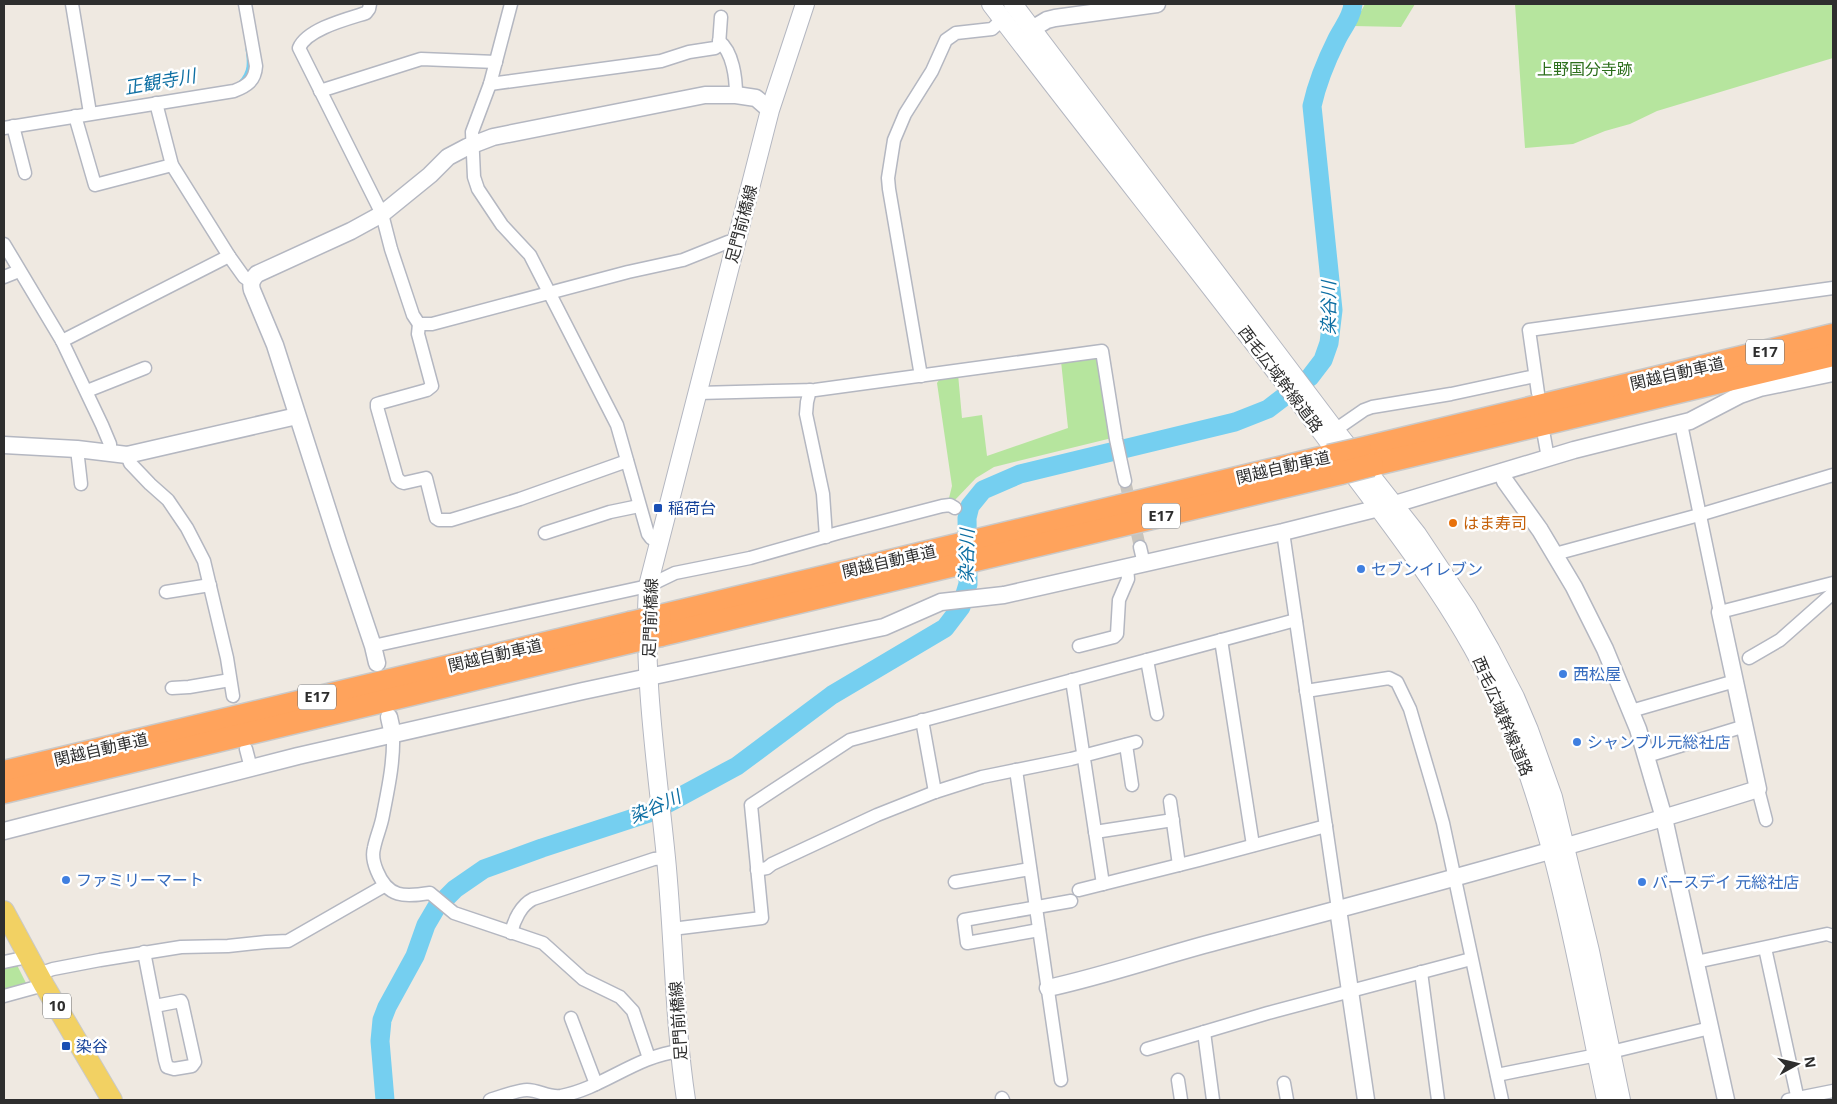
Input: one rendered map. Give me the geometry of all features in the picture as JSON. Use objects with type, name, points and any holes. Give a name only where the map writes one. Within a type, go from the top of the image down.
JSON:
[{"type":"highway","name":"関越自動車道","points":[[1698,378],[1833,336]]},
{"type":"highway","name":"関越自動車道","points":[[4,772],[661,626],[1698,378],[1833,355]]},
{"type":"highway","name":"関越自動車道","points":[[4,792],[630,632]]},
{"type":"main road","name":"足門前橋線","points":[[686,1100],[680,1051],[666,858],[648,678],[646,626],[648,586],[770,110],[805,4]]},
{"type":"main road","name":"西毛広域幹線道路","points":[[991,4],[1287,376]]},
{"type":"main road","name":"西毛広域幹線道路","points":[[1013,4],[1287,376],[1386,506],[1446,574],[1467,609],[1515,697],[1542,761],[1604,1053],[1621,1100]]},
{"type":"main road","name":"西毛広域幹線道路","points":[[1306,401],[1335,430],[1386,506]]},
{"type":"main road","name":"10","points":[[4,911],[41,979],[112,1100]]},
{"type":"main road","name":"西毛広域幹線道路","points":[[1604,1053],[1606,1100]]},
{"type":"street","points":[[72,4],[90,113]]},
{"type":"street","points":[[25,174],[8,127],[234,91],[245,87],[252,81],[256,66],[246,4]]},
{"type":"street","points":[[370,4],[366,13],[322,28],[305,38],[299,48],[382,214],[412,316],[419,324],[418,334],[432,386],[427,390],[377,404],[397,478],[404,483],[426,478],[436,518],[439,520],[451,520],[520,499],[627,461]]},
{"type":"street","points":[[512,4],[490,84],[472,132],[474,177],[478,190],[502,225],[530,255],[617,425],[648,534],[658,542]]},
{"type":"street","points":[[1032,29],[1040,23],[1055,18],[1157,4]]},
{"type":"street","points":[[490,84],[661,61],[689,52],[716,48],[719,41],[721,17]]},
{"type":"street","points":[[921,376],[889,189],[888,178],[894,140],[906,114],[932,72],[946,40],[956,33],[992,29],[1002,19]]},
{"type":"street","points":[[719,41],[727,50],[732,65],[736,95]]},
{"type":"street","points":[[320,91],[421,59],[496,62]]},
{"type":"street","points":[[377,663],[275,345],[252,290],[251,282],[257,274],[351,231],[382,214],[430,175],[448,157],[473,144],[506,134],[705,95],[736,95],[756,98],[770,110]]},
{"type":"street","points":[[156,103],[172,165],[228,256],[244,277],[251,282]]},
{"type":"street","points":[[75,116],[95,186],[172,165]]},
{"type":"street","points":[[419,324],[432,324],[628,272],[683,260],[728,242],[736,241]]},
{"type":"street","points":[[4,244],[62,341],[87,390],[110,444],[110,453]]},
{"type":"street","points":[[62,341],[228,256]]},
{"type":"street","points":[[4,277],[19,272]]},
{"type":"street","points":[[1538,393],[1530,330],[1833,288]]},
{"type":"street","points":[[698,394],[810,390],[1102,351],[1125,481]]},
{"type":"street","points":[[87,390],[145,368]]},
{"type":"street","points":[[4,831],[251,768],[575,692],[884,627],[947,601],[1004,596],[1283,532],[1386,506],[1548,458],[1680,424],[1690,421],[1747,392],[1833,373]]},
{"type":"street","points":[[1335,430],[1364,410],[1372,407],[1451,394],[1535,376]]},
{"type":"street","points":[[810,390],[806,414],[823,494],[826,537]]},
{"type":"street","points":[[4,445],[78,449],[127,455],[297,416]]},
{"type":"street","points":[[1680,424],[1766,820]]},
{"type":"street","points":[[1544,436],[1548,458]]},
{"type":"street","points":[[78,449],[81,484]]},
{"type":"street","points":[[127,455],[130,463],[168,500],[187,528],[204,561],[227,658],[233,696]]},
{"type":"street","points":[[1502,472],[1508,486],[1555,554],[1592,619],[1631,711],[1647,756],[1664,818],[1726,1100]]},
{"type":"street","points":[[1555,554],[1833,476]]},
{"type":"street","points":[[373,646],[648,586],[676,573],[750,558],[942,506],[950,505],[955,508]]},
{"type":"street","points":[[546,533],[610,512],[639,506]]},
{"type":"street","points":[[1283,532],[1366,1100]]},
{"type":"street","points":[[1140,547],[1144,564]]},
{"type":"street","points":[[1079,646],[1114,637],[1117,634],[1119,600],[1128,579],[1127,567]]},
{"type":"street","points":[[1720,612],[1833,583]]},
{"type":"street","points":[[166,592],[210,585]]},
{"type":"street","points":[[1749,658],[1780,640],[1822,605],[1833,593]]},
{"type":"street","points":[[672,929],[762,918],[751,805],[850,740],[1292,621],[1296,622]]},
{"type":"street","points":[[1221,640],[1253,845]]},
{"type":"street","points":[[1148,660],[1157,714]]},
{"type":"street","points":[[1306,691],[1389,678],[1397,682],[1410,709],[1433,787],[1502,1100]]},
{"type":"street","points":[[172,688],[179,689],[230,680]]},
{"type":"street","points":[[1072,680],[1103,884]]},
{"type":"street","points":[[1631,711],[1735,681]]},
{"type":"street","points":[[389,717],[393,735],[393,747],[388,790],[381,826],[373,849],[376,869],[384,886],[391,891],[404,894],[430,893],[454,913],[543,943],[583,979],[620,998],[633,1011],[648,1058]]},
{"type":"street","points":[[922,720],[935,792]]},
{"type":"street","points":[[1647,756],[1745,726]]},
{"type":"street","points":[[757,870],[767,868],[877,815],[935,792],[982,777],[1131,743],[1132,785]]},
{"type":"street","points":[[246,749],[251,768]]},
{"type":"street","points":[[1016,770],[1061,1080]]},
{"type":"street","points":[[1048,988],[1454,878],[1758,789]]},
{"type":"street","points":[[1170,801],[1179,866]]},
{"type":"street","points":[[1095,832],[1173,820]]},
{"type":"street","points":[[1040,930],[967,943],[964,920],[1035,906],[1075,895],[1103,884],[1179,866],[1326,826]]},
{"type":"street","points":[[511,933],[517,917],[528,902],[533,899],[654,859],[666,858]]},
{"type":"street","points":[[955,882],[1030,869]]},
{"type":"street","points":[[4,996],[41,979],[53,969],[181,947],[228,946],[288,941],[384,886]]},
{"type":"street","points":[[1696,962],[1827,934],[1833,936]]},
{"type":"street","points":[[1765,948],[1794,1100],[1833,1091]]},
{"type":"street","points":[[144,952],[154,1006],[167,1066],[174,1069],[192,1066],[195,1062],[181,1001],[154,1006]]},
{"type":"street","points":[[4,962],[28,953]]},
{"type":"street","points":[[1146,1049],[1268,1013],[1471,958]]},
{"type":"street","points":[[1421,972],[1438,1100]]},
{"type":"street","points":[[571,1018],[596,1084]]},
{"type":"street","points":[[1496,1075],[1604,1053],[1710,1028]]},
{"type":"street","points":[[1204,1032],[1213,1100]]},
{"type":"street","points":[[490,1100],[527,1090],[560,1096],[584,1090],[648,1058],[680,1051]]},
{"type":"street","points":[[1178,1080],[1181,1100]]},
{"type":"street","points":[[1284,1083],[1287,1100]]},
{"type":"green space","points":[[1365,4],[1415,4],[1401,27],[1353,26]]},
{"type":"green space","name":"上野国分寺跡","points":[[1515,4],[1833,4],[1833,58],[1657,111],[1630,124],[1605,131],[1573,144],[1525,148]]},
{"type":"green space","points":[[1094,356],[1100,360],[1112,438],[994,467],[976,478],[954,501],[949,498],[952,486],[937,383],[941,377],[958,374],[962,418],[982,415],[987,456],[1068,428],[1061,361]]},
{"type":"green space","points":[[17,965],[27,985],[4,991],[4,969]]},
{"type":"waterway","name":"染谷川","points":[[385,1100],[380,1041],[382,1020],[387,1007],[415,956],[426,925],[436,908],[455,889],[484,869],[649,813],[674,800],[737,766],[832,695],[945,628],[961,607],[968,584],[967,518],[970,506],[983,490],[1020,474],[1235,422],[1268,409],[1310,377],[1323,360],[1329,343],[1333,310],[1312,106],[1316,89],[1326,64],[1349,18],[1353,4]]},
{"type":"waterway","name":"染谷川","points":[[1353,12],[1358,4]]},
{"type":"waterway","name":"正観寺川","points":[[240,82],[246,74],[248,67],[247,49]]},
{"type":"tunnel","points":[[1125,481],[1140,547]]},
{"type":"place","name":"稲荷台","points":[[658,508]]},
{"type":"place","name":"はま寿司","points":[[1453,523]]},
{"type":"place","name":"セブンイレブン","points":[[1361,569]]},
{"type":"place","name":"西松屋","points":[[1563,674]]},
{"type":"place","name":"シャンブル元総社店","points":[[1577,742]]},
{"type":"place","name":"ファミリーマート","points":[[66,880]]},
{"type":"place","name":"バースデイ 元総社店","points":[[1642,882]]},
{"type":"place","name":"染谷","points":[[66,1046]]}]
